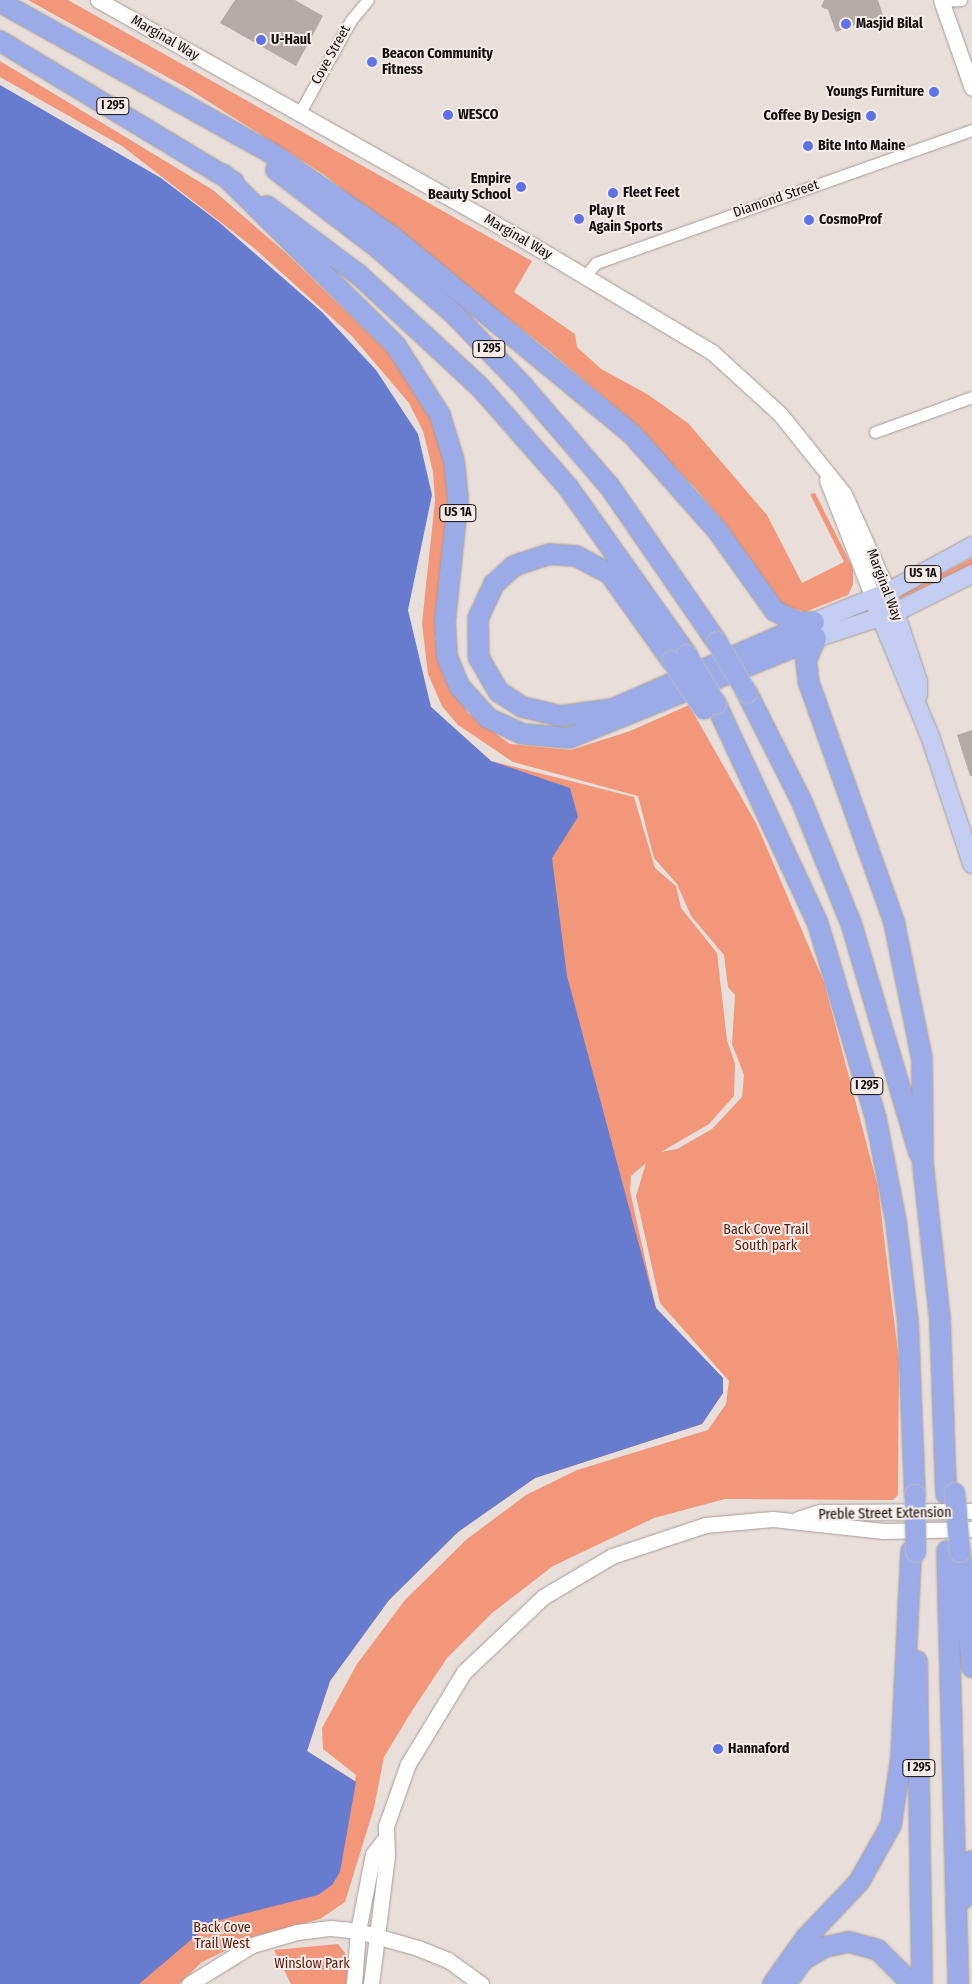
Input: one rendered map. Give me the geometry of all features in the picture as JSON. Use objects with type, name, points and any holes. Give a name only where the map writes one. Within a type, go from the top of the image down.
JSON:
[{"type":"highway","name":"I 295","points":[[0,2],[202,115],[378,248],[490,350],[610,487],[717,642],[747,693],[802,802],[851,923],[923,1165],[944,1381],[954,1552],[958,1984]]},
{"type":"highway","name":"I 295","points":[[0,41],[223,174],[359,275],[479,386],[568,486],[680,658],[750,777],[818,924],[852,1027],[876,1119],[896,1222],[908,1323],[914,1495],[922,1984]]},
{"type":"highway","name":"US 1A","points":[[202,115],[270,152],[356,209],[584,391],[677,480],[775,611],[815,630]]},
{"type":"highway","name":"US 1A","points":[[223,174],[396,346],[440,415],[454,461],[458,499],[445,620],[448,657],[460,687],[488,718],[523,734],[569,738],[815,630]]},
{"type":"highway","points":[[680,658],[610,574],[576,556],[550,554],[514,566],[494,584],[478,619],[479,658],[499,692],[522,707],[561,716],[613,709],[815,630]]},
{"type":"highway","points":[[815,630],[806,660],[809,683],[872,851],[906,965],[922,1059],[923,1165]]},
{"type":"highway","points":[[773,1984],[805,1939],[864,1875],[891,1825],[901,1759],[914,1552]]},
{"type":"highway","points":[[954,1552],[972,1667]]},
{"type":"highway","points":[[957,1922],[972,1861]]},
{"type":"highway","points":[[787,1984],[803,1960],[826,1947],[849,1942],[878,1950],[912,1984]]},
{"type":"main road","name":"US 1A","points":[[815,630],[972,546]]},
{"type":"main road","name":"US 1A","points":[[815,630],[888,615],[972,574]]},
{"type":"main road","name":"Marginal Way","points":[[881,595],[918,681],[918,706],[972,864]]},
{"type":"street","name":"Marginal Way","points":[[98,0],[688,334],[732,369],[780,414],[825,474],[855,515],[881,595]]},
{"type":"street","name":"Cove Street","points":[[299,114],[351,20],[368,0]]},
{"type":"street","points":[[961,0],[940,0],[972,88]]},
{"type":"street","name":"Diamond Street","points":[[584,276],[596,263],[610,257],[972,130]]},
{"type":"street","points":[[875,432],[972,397]]},
{"type":"street","name":"Preble Street Extension","points":[[354,1984],[358,1931],[373,1854],[383,1841],[408,1764],[454,1685],[493,1641],[543,1598],[592,1566],[665,1536],[723,1522],[798,1519],[820,1512],[972,1511]]},
{"type":"street","name":"Preble Street Extension","points":[[798,1519],[820,1526],[883,1531],[972,1529]]},
{"type":"street","name":"Preble Street Extension","points":[[371,1984],[387,1856],[383,1841]]},
{"type":"street","points":[[189,1984],[241,1950],[274,1938],[331,1928],[358,1931],[378,1936],[448,1960],[481,1984]]},
{"type":"green space","points":[[28,0],[68,0],[532,261],[514,292],[575,334],[577,347],[601,369],[647,394],[688,423],[767,515],[802,583],[844,562],[810,494],[815,493],[853,568],[853,585],[848,595],[805,612],[779,604],[727,526],[695,488],[619,410],[547,349],[323,174],[187,88]]},
{"type":"green space","points":[[0,61],[213,190],[286,253],[404,368],[438,433],[447,466],[451,503],[435,638],[443,674],[468,713],[510,744],[571,750],[630,731],[689,705],[757,825],[824,982],[878,1187],[899,1361],[898,1495],[893,1500],[725,1499],[654,1518],[553,1566],[492,1613],[447,1658],[410,1714],[384,1757],[374,1808],[345,1902],[320,1919],[255,1936],[202,1962],[179,1984],[0,1984],[431,707],[491,761],[634,797],[655,868],[676,886],[681,908],[717,953],[727,1040],[735,1064],[734,1096],[709,1124],[661,1152],[677,1149],[712,1129],[742,1097],[744,1075],[732,1044],[735,995],[728,987],[724,955],[691,916],[677,884],[654,858],[638,796],[513,762],[458,725],[442,706],[428,674],[422,623],[435,501],[433,472],[423,431],[409,403],[352,336],[254,248],[122,146],[0,77]],"holes":[[[646,1163],[636,1196],[660,1303],[729,1381],[726,1404],[708,1430],[577,1470],[526,1495],[467,1539],[405,1600],[357,1664],[322,1728],[323,1749],[356,1775],[355,1781],[307,1751],[330,1681],[389,1600],[458,1532],[535,1478],[702,1424],[723,1393],[723,1378],[656,1308],[630,1191],[631,1176]]]},
{"type":"green space","points":[[972,558],[972,565],[899,599],[901,595]]},
{"type":"green space","name":"Winslow Park","points":[[338,1944],[349,1958],[346,1984],[291,1984],[274,1950]]},
{"type":"water","points":[[0,85],[161,178],[220,223],[322,312],[376,370],[418,434],[432,495],[408,610],[431,707],[491,761],[570,788],[578,817],[552,858],[567,976],[656,1308],[723,1378],[723,1393],[702,1424],[535,1478],[458,1532],[389,1600],[330,1681],[307,1751],[356,1782],[340,1872],[332,1885],[318,1895],[212,1922],[139,1984],[0,1984]]},
{"type":"building","points":[[235,0],[295,0],[323,16],[296,66],[220,23]]},
{"type":"building","name":"Masjid Bilal","points":[[824,0],[878,0],[883,15],[836,32],[828,10],[821,7]]},
{"type":"building","points":[[972,730],[972,776],[970,776],[957,735]]},
{"type":"place","name":"Masjid Bilal","points":[[846,24]]},
{"type":"place","name":"U-Haul","points":[[261,40]]},
{"type":"place","name":"Beacon Community Fitness","points":[[372,62]]},
{"type":"place","name":"Youngs Furniture","points":[[934,92]]},
{"type":"place","name":"WESCO","points":[[448,115]]},
{"type":"place","name":"Coffee By Design","points":[[871,116]]},
{"type":"place","name":"Bite Into Maine","points":[[808,146]]},
{"type":"place","name":"Empire Beauty School","points":[[521,187]]},
{"type":"place","name":"Fleet Feet","points":[[613,193]]},
{"type":"place","name":"Play It Again Sports","points":[[579,219]]},
{"type":"place","name":"CosmoProf","points":[[809,220]]},
{"type":"place","name":"Hannaford","points":[[718,1749]]},
{"type":"park label","name":"Back Cove Trail South park","points":[[766,1238]]},
{"type":"park label","name":"Back Cove Trail West","points":[[222,1936]]}]
